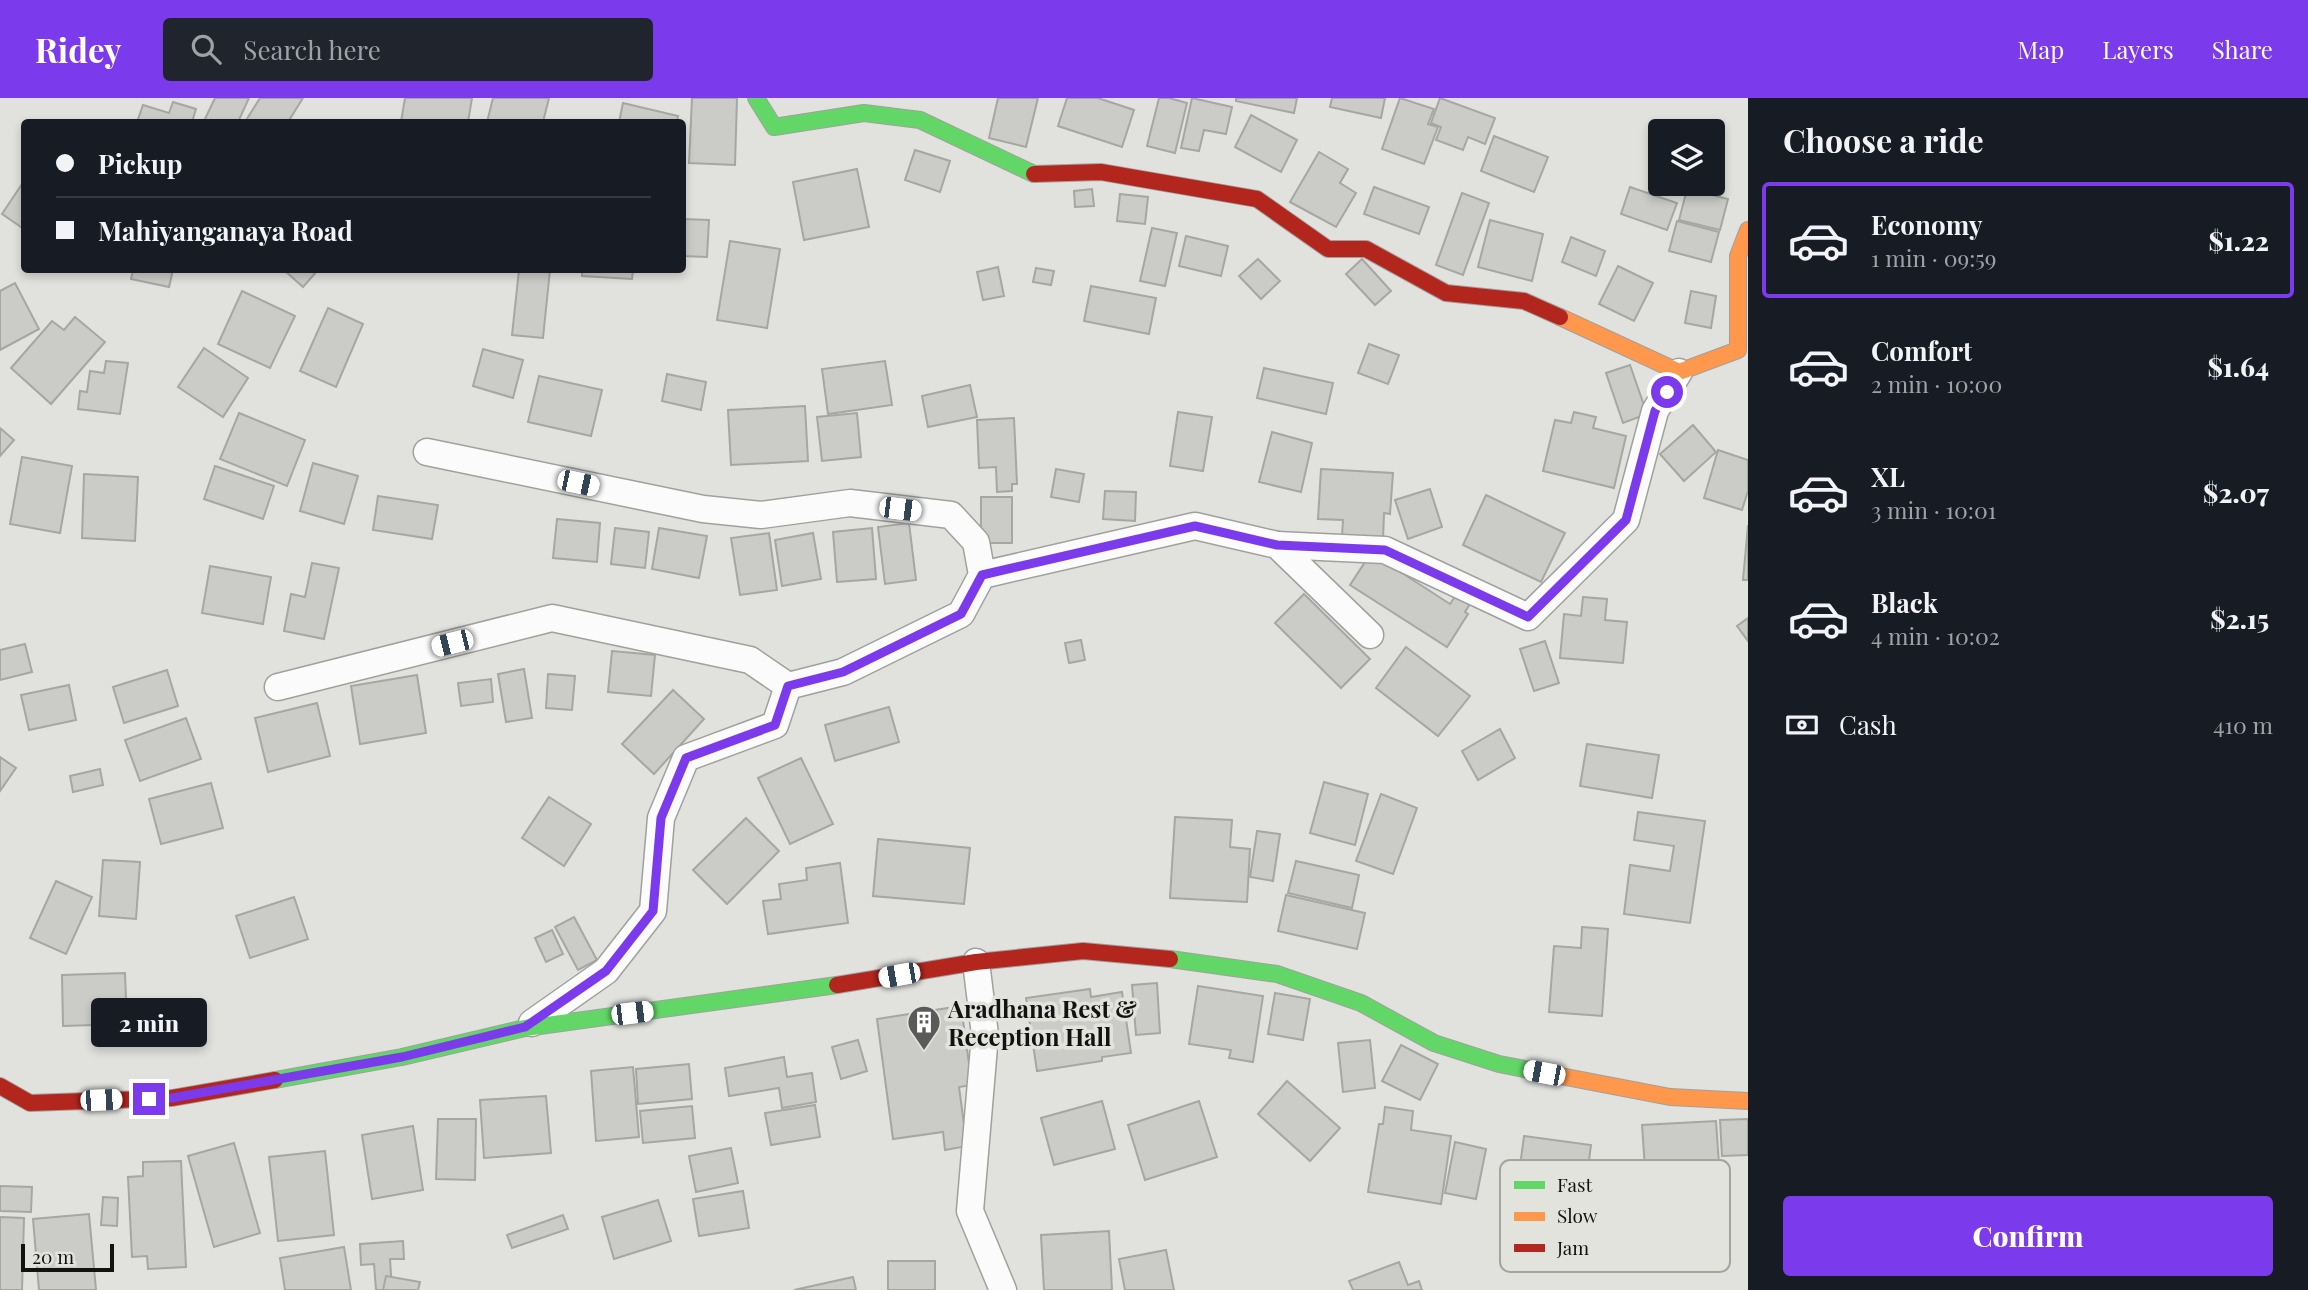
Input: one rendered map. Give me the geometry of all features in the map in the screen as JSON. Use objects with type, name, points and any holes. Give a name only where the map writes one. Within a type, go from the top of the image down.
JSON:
[{"type":"main road","points":[[756,98],[774,127],[864,113],[920,120],[1033,174],[1101,172],[1257,199],[1328,250],[1366,249],[1446,293],[1524,301],[1679,372],[1738,350],[1738,256],[1748,230]]},
{"type":"main road","points":[[0,1086],[30,1103],[172,1098],[402,1057],[525,1027],[847,984],[976,962],[1083,951],[1202,962],[1277,974],[1361,1003],[1434,1043],[1499,1064],[1670,1097],[1748,1101]]},
{"type":"street","points":[[982,575],[1195,526],[1277,545],[1385,550],[1528,617],[1626,520],[1655,411],[1679,372]]},
{"type":"street","points":[[278,687],[552,618],[750,660],[788,686],[843,672],[961,614],[982,575],[976,542],[951,515],[850,503],[761,515],[703,509],[427,452]]},
{"type":"street","points":[[1277,545],[1370,635]]},
{"type":"street","points":[[525,1027],[606,971],[653,911],[661,818],[686,758],[775,725],[788,686]]},
{"type":"street","points":[[976,962],[985,1035],[970,1211],[1003,1290]]},
{"type":"building","points":[[215,98],[249,98],[239,119],[205,119]]},
{"type":"building","points":[[260,98],[303,98],[290,119],[247,119]]},
{"type":"building","points":[[405,98],[472,98],[468,119],[402,119]]},
{"type":"building","points":[[493,98],[549,98],[544,119],[488,119]]},
{"type":"building","points":[[692,98],[737,98],[735,165],[689,163]]},
{"type":"building","points":[[998,98],[1038,98],[1026,147],[989,138]]},
{"type":"building","points":[[1067,98],[1098,98],[1134,110],[1122,147],[1058,126]]},
{"type":"building","points":[[1159,98],[1187,103],[1175,153],[1147,146]]},
{"type":"building","points":[[1192,98],[1232,107],[1226,134],[1204,130],[1199,151],[1181,148]]},
{"type":"building","points":[[1236,98],[1297,98],[1294,113],[1236,101]]},
{"type":"building","points":[[1332,98],[1385,98],[1381,118],[1330,107]]},
{"type":"building","points":[[1400,98],[1434,109],[1428,124],[1438,127],[1424,164],[1382,149]]},
{"type":"building","points":[[1440,98],[1495,118],[1485,144],[1468,137],[1463,150],[1436,140],[1441,127],[1431,123]]},
{"type":"building","points":[[173,102],[196,109],[193,119],[138,119],[143,105],[169,113]]},
{"type":"building","points":[[623,103],[678,116],[678,119],[620,119]]},
{"type":"building","points":[[1251,115],[1297,140],[1281,172],[1235,147]]},
{"type":"building","points":[[1494,136],[1548,157],[1534,192],[1481,171]]},
{"type":"building","points":[[915,150],[950,161],[940,192],[905,180]]},
{"type":"building","points":[[1319,152],[1348,169],[1340,183],[1356,193],[1336,227],[1290,202]]},
{"type":"building","points":[[857,169],[869,227],[804,240],[793,182]]},
{"type":"building","points":[[21,186],[21,227],[2,214]]},
{"type":"building","points":[[1374,187],[1429,207],[1419,234],[1364,214]]},
{"type":"building","points":[[1630,187],[1648,193],[1648,196],[1677,203],[1667,230],[1621,214]]},
{"type":"building","points":[[1092,189],[1094,206],[1075,207],[1074,191]]},
{"type":"building","points":[[1462,193],[1489,203],[1463,275],[1436,265]]},
{"type":"building","points":[[1120,194],[1148,197],[1145,224],[1117,221]]},
{"type":"building","points":[[1685,196],[1716,196],[1728,199],[1720,230],[1679,220]]},
{"type":"building","points":[[686,219],[709,220],[707,257],[686,256]]},
{"type":"building","points":[[1490,220],[1543,234],[1532,281],[1478,267]]},
{"type":"building","points":[[1677,221],[1719,232],[1711,262],[1669,251]]},
{"type":"building","points":[[1152,228],[1177,233],[1165,286],[1140,281]]},
{"type":"building","points":[[1186,236],[1228,246],[1221,276],[1179,266]]},
{"type":"building","points":[[1571,237],[1605,251],[1596,276],[1562,262]]},
{"type":"building","points":[[730,241],[780,249],[767,328],[717,320]]},
{"type":"building","points":[[1258,259],[1280,281],[1261,299],[1239,276]]},
{"type":"building","points":[[1362,259],[1391,291],[1375,305],[1346,274]]},
{"type":"building","points":[[1618,266],[1653,283],[1634,321],[1599,304]]},
{"type":"building","points":[[998,267],[1004,296],[983,300],[977,272]]},
{"type":"building","points":[[1036,268],[1054,271],[1051,285],[1033,282]]},
{"type":"building","points":[[132,273],[172,273],[169,287],[131,279]]},
{"type":"building","points":[[287,273],[315,273],[303,287]]},
{"type":"building","points":[[519,273],[550,273],[543,338],[512,335]]},
{"type":"building","points":[[582,273],[633,273],[632,279],[582,276]]},
{"type":"building","points":[[15,283],[39,329],[0,350],[0,291]]},
{"type":"building","points":[[1091,286],[1156,298],[1149,334],[1084,321]]},
{"type":"building","points":[[242,291],[295,316],[270,368],[218,344]]},
{"type":"building","points":[[1691,291],[1716,296],[1711,328],[1685,323]]},
{"type":"building","points":[[328,308],[363,324],[336,387],[300,371]]},
{"type":"building","points":[[75,317],[105,342],[51,404],[11,368],[52,321],[64,330]]},
{"type":"building","points":[[1369,344],[1399,355],[1388,384],[1358,373]]},
{"type":"building","points":[[204,348],[248,378],[223,417],[178,387]]},
{"type":"building","points":[[483,349],[523,360],[513,398],[473,386]]},
{"type":"building","points":[[106,361],[128,363],[120,414],[78,409],[80,391],[87,392],[90,371],[104,373]]},
{"type":"building","points":[[885,361],[892,405],[828,414],[822,369]]},
{"type":"building","points":[[1630,365],[1647,414],[1623,423],[1606,373]]},
{"type":"building","points":[[1264,368],[1333,383],[1326,414],[1257,398]]},
{"type":"building","points":[[667,374],[706,382],[701,410],[662,401]]},
{"type":"building","points":[[539,376],[602,390],[591,436],[528,422]]},
{"type":"building","points":[[970,385],[977,417],[928,427],[922,396]]},
{"type":"building","points":[[805,406],[808,461],[731,465],[728,410]]},
{"type":"building","points":[[1178,412],[1212,417],[1203,471],[1170,466]]},
{"type":"building","points":[[1574,412],[1596,417],[1593,428],[1626,436],[1614,488],[1543,471],[1555,420],[1571,423]]},
{"type":"building","points":[[239,413],[305,440],[287,486],[220,459]]},
{"type":"building","points":[[857,413],[861,457],[822,461],[817,417]]},
{"type":"building","points":[[1014,418],[1017,484],[1012,484],[1012,491],[997,492],[996,467],[979,468],[977,420]]},
{"type":"building","points":[[1693,425],[1716,452],[1684,481],[1660,454]]},
{"type":"building","points":[[0,428],[14,440],[0,456]]},
{"type":"building","points":[[1272,432],[1312,443],[1301,492],[1259,482]]},
{"type":"building","points":[[1718,450],[1748,460],[1748,491],[1742,510],[1704,498]]},
{"type":"building","points":[[22,457],[72,466],[60,533],[10,524]]},
{"type":"building","points":[[313,463],[358,476],[344,524],[300,511]]},
{"type":"building","points":[[215,466],[274,486],[263,519],[204,499]]},
{"type":"building","points":[[1056,469],[1084,474],[1079,502],[1051,497]]},
{"type":"building","points":[[1321,469],[1393,473],[1390,514],[1384,513],[1383,540],[1342,537],[1343,520],[1318,519]]},
{"type":"building","points":[[84,474],[138,477],[135,541],[82,538]]},
{"type":"building","points":[[1430,489],[1442,527],[1408,539],[1395,500]]},
{"type":"building","points":[[1105,491],[1136,492],[1135,521],[1103,519]]},
{"type":"building","points":[[1486,495],[1565,533],[1541,582],[1463,545]]},
{"type":"building","points":[[378,496],[438,505],[432,539],[373,530]]},
{"type":"building","points":[[981,497],[1012,497],[1012,543],[981,543]]},
{"type":"building","points":[[557,519],[600,523],[597,562],[553,558]]},
{"type":"building","points":[[909,523],[916,580],[885,584],[878,527]]},
{"type":"building","points":[[1748,525],[1748,580],[1743,580]]},
{"type":"building","points":[[615,528],[649,532],[645,568],[611,564]]},
{"type":"building","points":[[659,528],[707,536],[699,578],[652,569]]},
{"type":"building","points":[[872,528],[876,579],[837,582],[833,532]]},
{"type":"building","points":[[769,533],[777,590],[740,595],[731,538]]},
{"type":"building","points":[[813,533],[821,579],[782,586],[775,540]]},
{"type":"building","points":[[1371,553],[1450,604],[1456,595],[1470,604],[1465,612],[1468,614],[1447,647],[1350,585]]},
{"type":"building","points":[[312,563],[339,568],[324,639],[284,631],[291,594],[305,597]]},
{"type":"building","points":[[210,566],[271,577],[263,624],[202,613]]},
{"type":"building","points":[[1304,594],[1370,659],[1341,688],[1275,623]]},
{"type":"building","points":[[1583,597],[1607,599],[1605,620],[1627,622],[1623,663],[1560,658],[1564,614],[1581,616]]},
{"type":"building","points":[[1748,618],[1748,641],[1737,626]]},
{"type":"building","points":[[1081,640],[1085,660],[1069,663],[1065,643]]},
{"type":"building","points":[[1545,641],[1559,683],[1534,691],[1520,649]]},
{"type":"building","points":[[25,644],[32,672],[0,680],[0,650]]},
{"type":"building","points":[[1406,647],[1470,696],[1438,736],[1376,688]]},
{"type":"building","points":[[612,651],[655,655],[651,696],[608,692]]},
{"type":"building","points":[[524,669],[532,718],[506,722],[498,674]]},
{"type":"building","points":[[167,670],[178,706],[124,723],[113,687]]},
{"type":"building","points":[[548,674],[575,676],[572,710],[546,708]]},
{"type":"building","points":[[417,675],[426,733],[360,744],[351,686]]},
{"type":"building","points":[[491,679],[493,702],[461,706],[458,683]]},
{"type":"building","points":[[69,685],[76,720],[29,730],[21,695]]},
{"type":"building","points":[[673,690],[704,719],[654,774],[622,744]]},
{"type":"building","points":[[317,703],[330,756],[268,772],[255,718]]},
{"type":"building","points":[[889,707],[899,742],[835,761],[825,725]]},
{"type":"building","points":[[186,718],[201,759],[140,781],[125,740]]},
{"type":"building","points":[[1500,729],[1515,758],[1478,780],[1462,751]]},
{"type":"building","points":[[1587,744],[1659,755],[1652,798],[1580,786]]},
{"type":"building","points":[[0,757],[16,768],[0,791]]},
{"type":"building","points":[[801,758],[833,824],[790,844],[758,778]]},
{"type":"building","points":[[100,769],[103,785],[73,792],[70,776]]},
{"type":"building","points":[[1324,782],[1368,794],[1355,845],[1310,833]]},
{"type":"building","points":[[211,783],[223,828],[161,844],[149,799]]},
{"type":"building","points":[[1381,794],[1417,808],[1393,874],[1356,861]]},
{"type":"building","points":[[549,797],[591,824],[564,866],[522,838]]},
{"type":"building","points":[[1638,812],[1705,821],[1690,923],[1624,914],[1630,865],[1670,871],[1674,846],[1634,840]]},
{"type":"building","points":[[1175,817],[1232,820],[1230,847],[1250,849],[1247,902],[1170,898]]},
{"type":"building","points":[[746,818],[779,851],[727,904],[693,870]]},
{"type":"building","points":[[1257,831],[1280,834],[1273,881],[1250,877]]},
{"type":"building","points":[[878,839],[970,848],[964,904],[873,896]]},
{"type":"building","points":[[103,860],[140,862],[136,919],[99,916]]},
{"type":"building","points":[[1296,861],[1359,875],[1352,908],[1288,893]]},
{"type":"building","points":[[840,863],[848,923],[768,934],[763,901],[781,899],[779,884],[807,880],[806,868]]},
{"type":"building","points":[[56,881],[92,897],[66,954],[30,938]]},
{"type":"building","points":[[1286,895],[1365,913],[1357,949],[1278,931]]},
{"type":"building","points":[[294,897],[308,939],[250,958],[236,916]]},
{"type":"building","points":[[574,917],[597,960],[578,970],[555,927]]},
{"type":"building","points":[[1582,927],[1608,929],[1602,1016],[1549,1012],[1554,946],[1581,948]]},
{"type":"building","points":[[552,930],[563,954],[546,962],[535,938]]},
{"type":"building","points":[[125,973],[127,1024],[63,1026],[62,975]]},
{"type":"building","points":[[1157,983],[1160,1033],[1136,1035],[1132,985]]},
{"type":"building","points":[[1198,986],[1263,996],[1253,1062],[1229,1058],[1231,1050],[1189,1044]]},
{"type":"building","points":[[1090,989],[1091,997],[1122,992],[1131,1053],[1102,1057],[1102,1061],[1037,1071],[1026,998]]},
{"type":"building","points":[[1275,993],[1310,999],[1303,1040],[1268,1034]]},
{"type":"building","name":"Aradhana Rest & Reception Hall","points":[[961,1006],[972,1085],[959,1087],[967,1146],[945,1150],[943,1132],[893,1139],[877,1019]]},
{"type":"building","points":[[858,1040],[867,1071],[841,1079],[832,1047]]},
{"type":"building","points":[[1370,1040],[1375,1088],[1343,1092],[1338,1043]]},
{"type":"building","points":[[1401,1045],[1438,1064],[1420,1100],[1382,1081]]},
{"type":"building","points":[[784,1057],[787,1077],[812,1073],[816,1102],[782,1108],[779,1088],[729,1096],[725,1068]]},
{"type":"building","points":[[689,1064],[692,1099],[638,1104],[636,1069]]},
{"type":"building","points":[[633,1067],[639,1137],[596,1141],[591,1071]]},
{"type":"building","points":[[1287,1081],[1340,1128],[1310,1161],[1258,1114]]},
{"type":"building","points":[[546,1096],[551,1153],[484,1158],[480,1100]]},
{"type":"building","points":[[1102,1101],[1115,1149],[1054,1165],[1041,1118]]},
{"type":"building","points":[[1199,1101],[1217,1157],[1145,1180],[1128,1125]]},
{"type":"building","points":[[815,1105],[820,1137],[771,1145],[765,1113]]},
{"type":"building","points":[[692,1106],[695,1138],[643,1143],[640,1111]]},
{"type":"building","points":[[1385,1107],[1413,1111],[1411,1130],[1451,1136],[1441,1204],[1368,1192],[1379,1124],[1383,1124]]},
{"type":"building","points":[[438,1119],[476,1119],[475,1180],[436,1179]]},
{"type":"building","points":[[1748,1119],[1748,1155],[1722,1156],[1720,1120]]},
{"type":"building","points":[[1716,1121],[1719,1160],[1644,1160],[1642,1125]]},
{"type":"building","points":[[413,1126],[423,1190],[372,1199],[362,1135]]},
{"type":"building","points":[[1524,1136],[1591,1145],[1589,1160],[1521,1160]]},
{"type":"building","points":[[1455,1142],[1486,1149],[1476,1199],[1445,1193]]},
{"type":"building","points":[[234,1143],[260,1233],[214,1247],[188,1156]]},
{"type":"building","points":[[731,1148],[738,1183],[696,1192],[689,1156]]},
{"type":"building","points":[[325,1151],[334,1235],[278,1241],[269,1157]]},
{"type":"building","points":[[181,1161],[186,1267],[148,1269],[147,1256],[132,1257],[128,1177],[143,1176],[143,1162]]},
{"type":"building","points":[[0,1186],[32,1187],[31,1212],[0,1211]]},
{"type":"building","points":[[743,1191],[749,1228],[699,1236],[693,1199]]},
{"type":"building","points":[[103,1197],[118,1198],[117,1226],[101,1225]]},
{"type":"building","points":[[658,1200],[671,1241],[614,1259],[602,1217]]},
{"type":"building","points":[[89,1214],[96,1290],[39,1290],[33,1219]]},
{"type":"building","points":[[563,1215],[568,1229],[512,1248],[507,1235]]},
{"type":"building","points":[[0,1217],[24,1218],[22,1290],[0,1290]]},
{"type":"building","points":[[1109,1231],[1112,1290],[1044,1290],[1041,1235]]},
{"type":"building","points":[[403,1241],[404,1259],[390,1259],[392,1290],[376,1290],[374,1264],[361,1265],[360,1244]]},
{"type":"building","points":[[344,1247],[351,1290],[285,1290],[280,1258]]},
{"type":"building","points":[[1166,1250],[1174,1290],[1125,1290],[1119,1259]]},
{"type":"building","points":[[888,1261],[935,1261],[935,1290],[888,1290]]},
{"type":"building","points":[[1399,1262],[1408,1285],[1419,1281],[1422,1290],[1353,1290],[1349,1281]]},
{"type":"building","points":[[386,1276],[420,1282],[418,1290],[383,1290]]},
{"type":"building","points":[[853,1277],[856,1290],[794,1290]]},
{"type":"traffic: fast","points":[[756,98],[774,127],[864,113],[920,120],[1034,174]]},
{"type":"traffic: fast","points":[[1170,959],[1277,974],[1361,1003],[1434,1043],[1499,1064],[1545,1073]]},
{"type":"traffic: fast","points":[[275,1080],[402,1057],[525,1028],[837,985]]},
{"type":"traffic: slow","points":[[1560,317],[1679,372],[1738,350],[1738,256],[1748,230]]},
{"type":"traffic: slow","points":[[1545,1073],[1670,1097],[1748,1101]]},
{"type":"traffic: jam","points":[[1034,174],[1101,172],[1257,199],[1328,249],[1366,249],[1446,293],[1524,301],[1560,317]]},
{"type":"traffic: jam","points":[[837,985],[976,962],[1083,951],[1170,959]]},
{"type":"traffic: jam","points":[[0,1086],[30,1103],[172,1098],[275,1080]]},
{"type":"place","name":"Aradhana Rest & Reception Hall","points":[[924,1052]]},
{"type":"route","points":[[149,1099],[172,1098],[402,1057],[525,1027],[606,971],[653,911],[661,818],[686,758],[775,725],[788,686],[843,672],[961,614],[982,575],[1195,526],[1277,545],[1385,550],[1528,617],[1626,520],[1655,411],[1667,392]]}]
